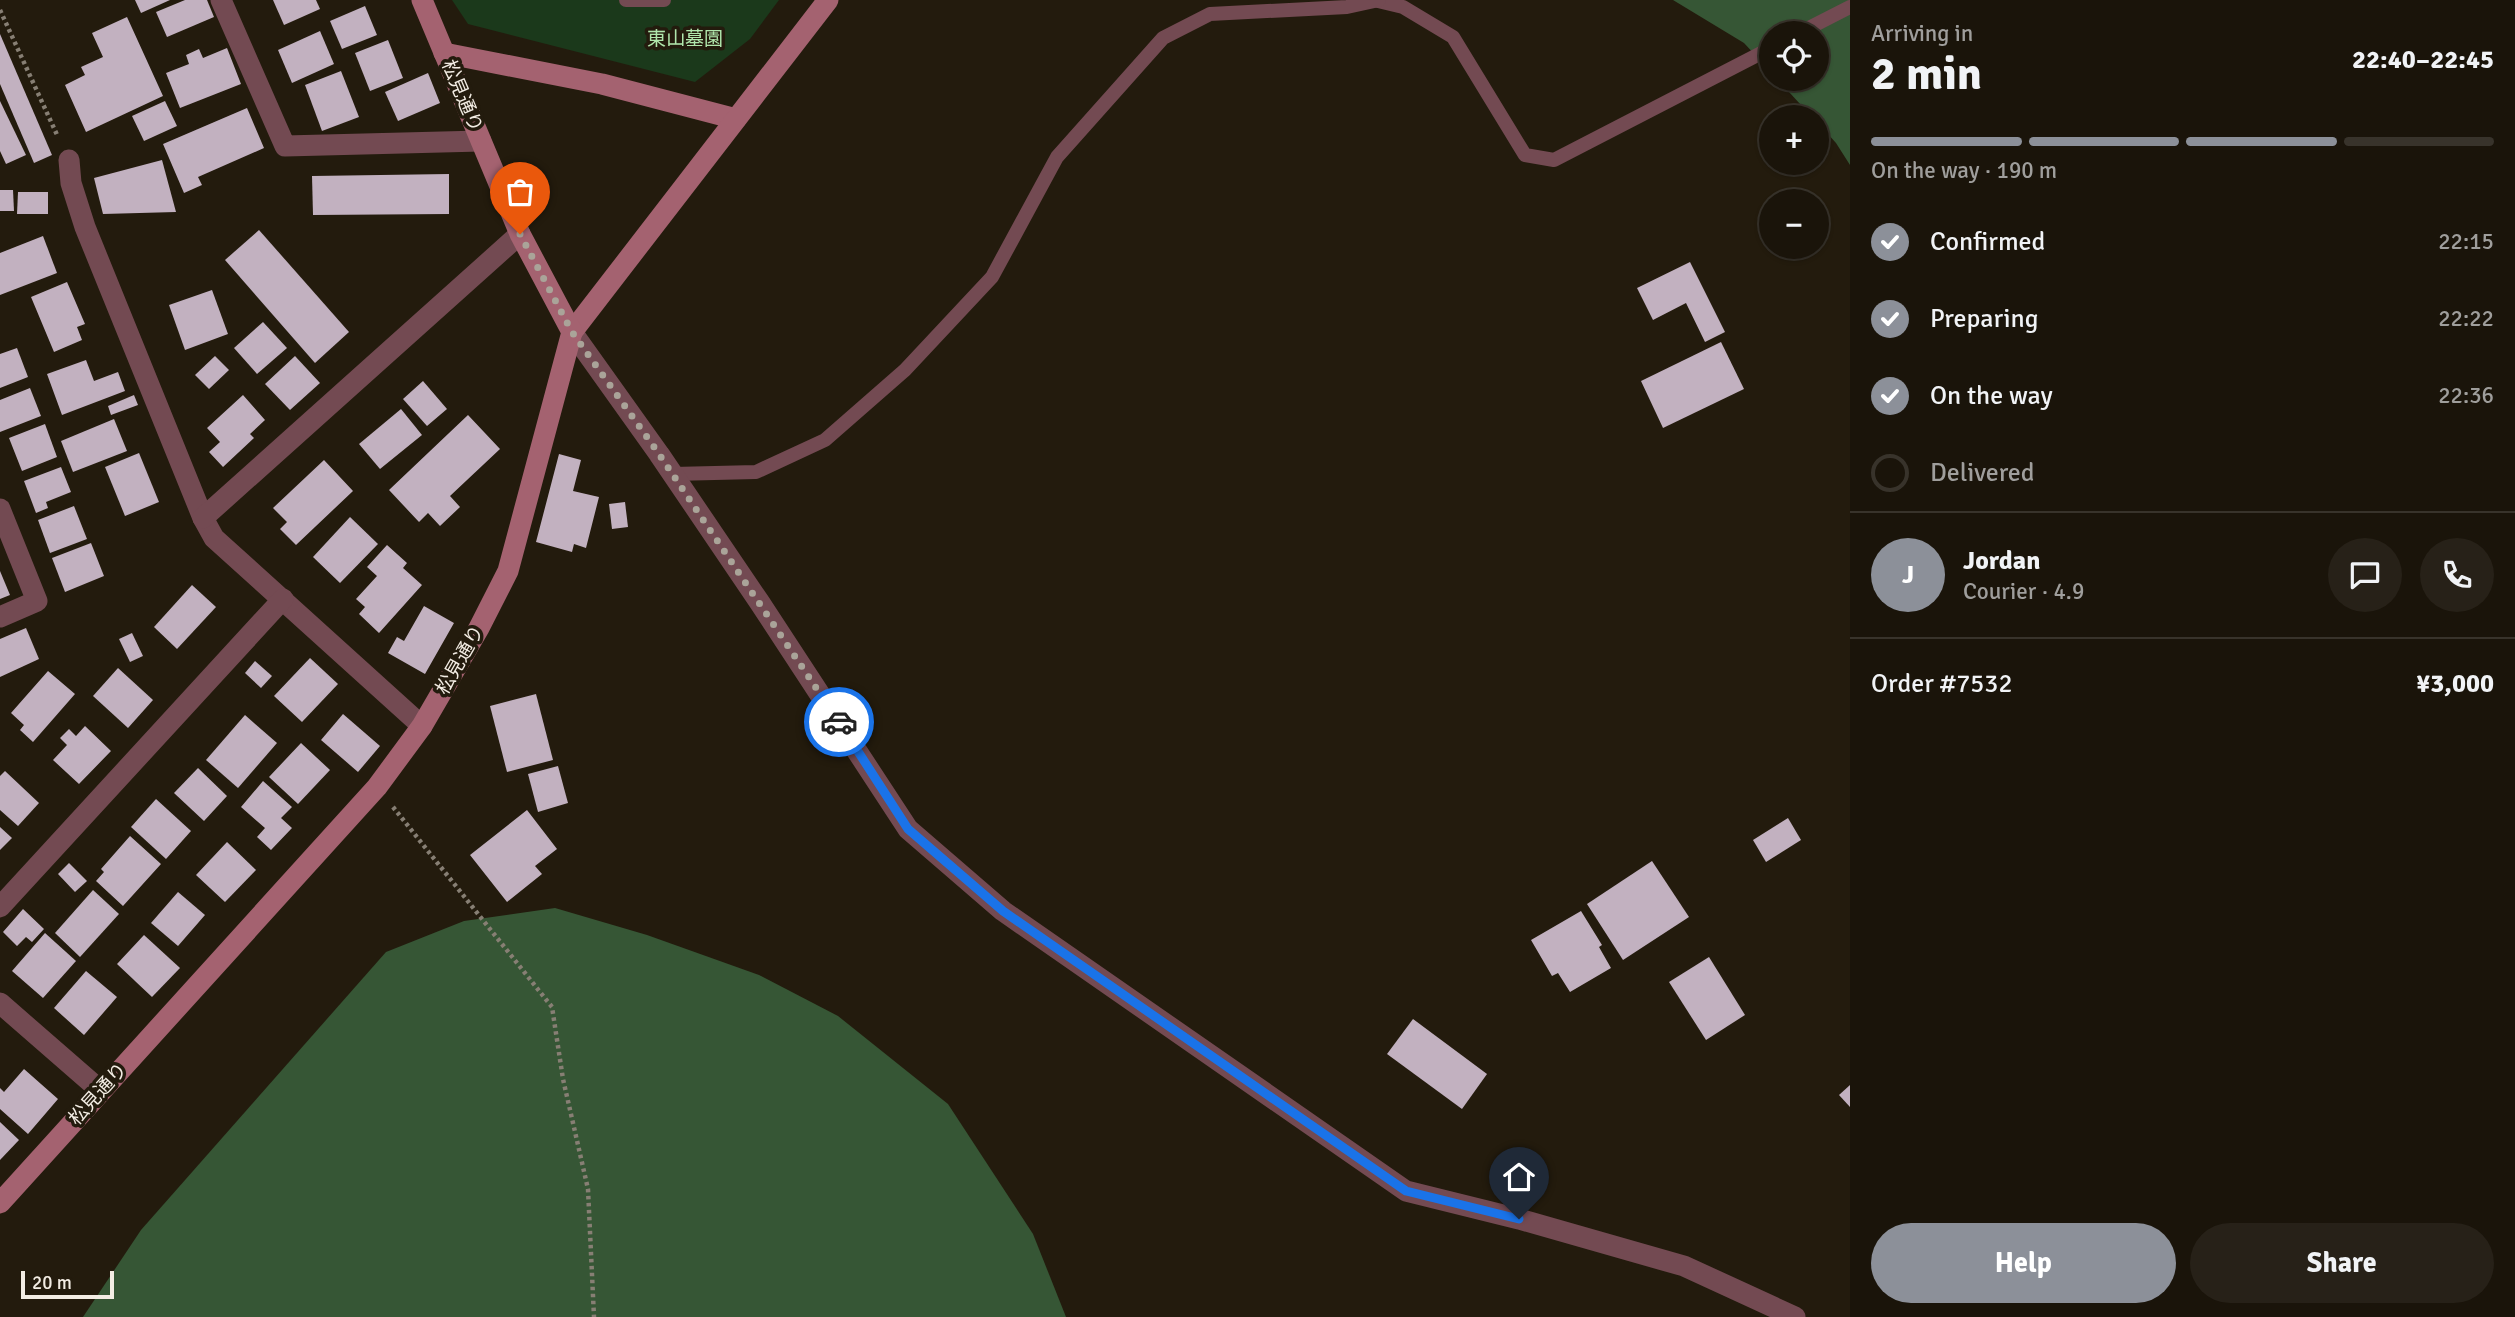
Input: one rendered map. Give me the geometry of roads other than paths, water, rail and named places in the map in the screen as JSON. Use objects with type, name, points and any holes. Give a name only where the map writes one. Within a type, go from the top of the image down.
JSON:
[{"type":"street","points":[[221,0],[285,146],[481,141]]},
{"type":"street","name":"松見通り","points":[[0,1203],[377,786],[422,726],[479,628],[508,571],[572,332],[520,234],[422,0]]},
{"type":"street","points":[[828,0],[572,332],[673,474],[908,829],[1003,911],[1406,1191],[1519,1219],[1684,1266],[1795,1317]]},
{"type":"street","points":[[444,53],[602,84],[736,119]]},
{"type":"street","points":[[69,160],[71,183],[85,227],[203,518],[214,538],[422,726]]},
{"type":"street","points":[[203,518],[520,234]]},
{"type":"street","points":[[0,509],[37,601],[0,617]]},
{"type":"street","points":[[0,907],[283,599]]},
{"type":"street","points":[[0,1003],[101,1091]]},
{"type":"lane","points":[[626,0],[664,0]]},
{"type":"lane","points":[[673,474],[756,472],[825,440],[905,370],[992,277],[1057,157],[1163,38],[1210,13],[1348,7],[1378,1],[1403,7],[1453,37],[1525,155],[1554,160],[1759,54]]},
{"type":"lane","points":[[1823,21],[1850,7]]},
{"type":"park label","name":"東山墓園","points":[[685,39]]}]
